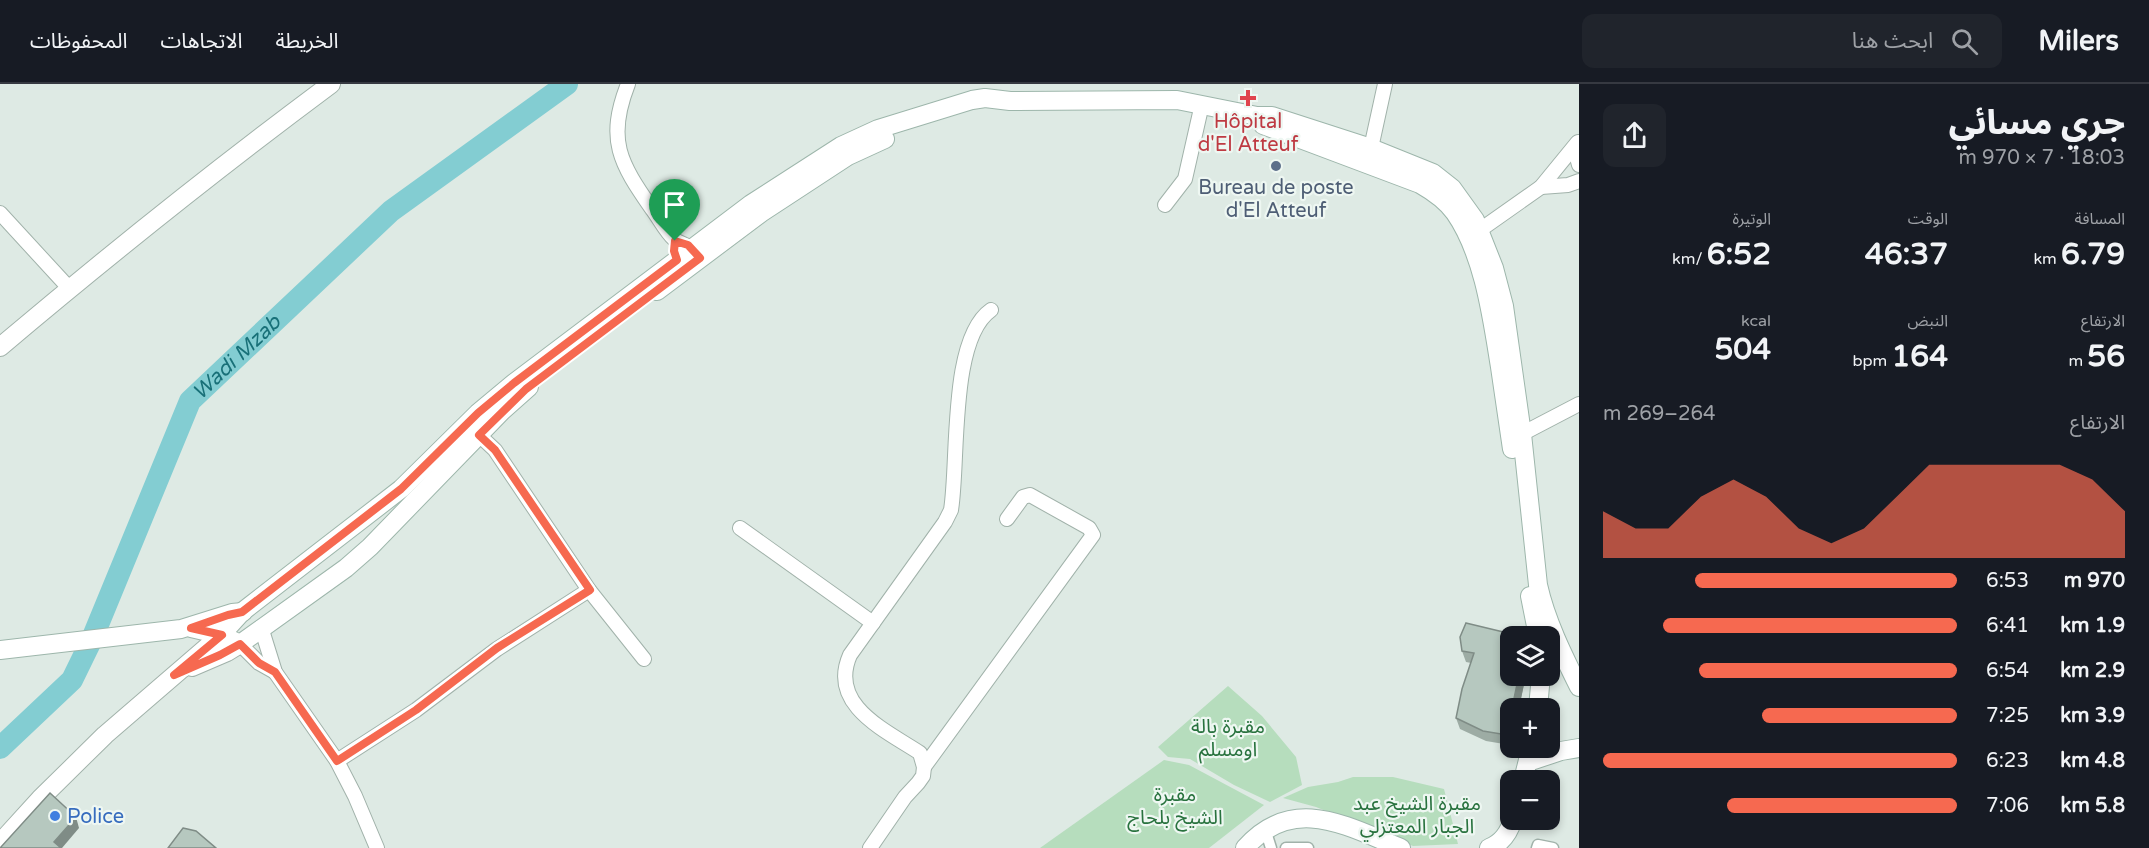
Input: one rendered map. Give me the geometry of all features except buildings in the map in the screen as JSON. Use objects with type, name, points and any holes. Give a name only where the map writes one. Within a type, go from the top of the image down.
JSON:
[{"type":"main road","points":[[0,347],[69,288],[248,146],[331,84]]},
{"type":"main road","points":[[174,675],[240,644],[359,557],[415,503],[471,431],[514,383],[681,265],[689,249],[751,204],[829,153],[865,133],[985,98],[1010,101],[1164,99],[1203,104],[1257,116],[1272,116],[1379,156],[1422,167],[1443,179],[1459,197],[1474,233],[1494,268],[1504,306],[1516,437],[1537,574],[1539,626]]},
{"type":"main road","points":[[0,843],[72,767],[222,635],[242,612],[401,489],[471,431]]},
{"type":"main road","points":[[401,489],[415,503]]},
{"type":"main road","points":[[0,650],[186,628],[242,612],[251,614],[261,627]]},
{"type":"main road","points":[[1540,614],[1569,670]]},
{"type":"main road","points":[[186,628],[222,635],[240,644]]},
{"type":"main road","points":[[1560,751],[1579,748]]},
{"type":"main road","points":[[1245,848],[1265,829],[1279,822],[1294,819],[1327,820],[1401,848]]},
{"type":"main road","points":[[1498,845],[1507,830]]},
{"type":"street","points":[[628,84],[620,109],[616,134],[619,153],[630,178],[689,249]]},
{"type":"street","points":[[1379,156],[1385,84]]},
{"type":"street","points":[[1166,205],[1185,179],[1203,104]]},
{"type":"street","points":[[1578,142],[1575,156],[1579,165]]},
{"type":"street","points":[[1474,233],[1541,187],[1578,142]]},
{"type":"street","points":[[1541,187],[1568,185],[1579,181]]},
{"type":"street","points":[[0,213],[69,288]]},
{"type":"street","points":[[870,848],[905,797],[923,776],[924,767],[920,753],[865,716],[850,699],[844,673],[846,664],[945,522],[951,510],[956,427],[964,368],[974,331],[981,318],[991,310]]},
{"type":"street","points":[[1516,437],[1579,404]]},
{"type":"street","points":[[471,431],[495,450],[590,590],[644,659]]},
{"type":"street","points":[[924,767],[1093,535],[1089,528],[1030,495],[1023,497],[1007,519]]},
{"type":"street","points":[[740,528],[873,623]]},
{"type":"street","points":[[337,761],[416,710],[497,648],[590,590]]},
{"type":"street","points":[[261,627],[275,672],[337,761],[377,848]]},
{"type":"street","points":[[240,644],[259,663],[275,672]]},
{"type":"street","points":[[1265,829],[1271,848]]},
{"type":"street","points":[[1537,848],[1538,845],[1553,848]]},
{"type":"street","points":[[1286,848],[1308,848]]},
{"type":"green space","name":"مقبرة بالة اومسلم","points":[[1228,686],[1262,716],[1296,757],[1302,785],[1270,802],[1234,785],[1190,759],[1168,757],[1158,747]]},
{"type":"green space","name":"مقبرة الشيخ بلحاج","points":[[1164,760],[1189,765],[1264,805],[1209,848],[1040,848]]},
{"type":"green space","name":"مقبرة الشيخ عبد الجبار المعتزلي","points":[[1353,777],[1393,777],[1444,789],[1458,844],[1413,846],[1316,807],[1283,798],[1308,787]]},
{"type":"waterway","name":"Wadi Mzab","points":[[0,748],[72,680],[92,639],[190,401],[391,211],[567,84]]},
{"type":"place","name":"Hôpital d'El Atteuf","points":[[1248,98]]},
{"type":"place","name":"Bureau de poste d'El Atteuf","points":[[1276,166]]},
{"type":"place","name":"Police","points":[[55,816]]},
{"type":"route","points":[[675,241],[688,245],[700,258],[526,389],[479,435],[495,450],[590,590],[497,648],[416,710],[337,761],[275,672],[255,660],[240,644],[174,675],[222,635],[191,628],[242,612],[401,489],[463,427],[514,383],[677,260],[674,251],[675,241]]}]
